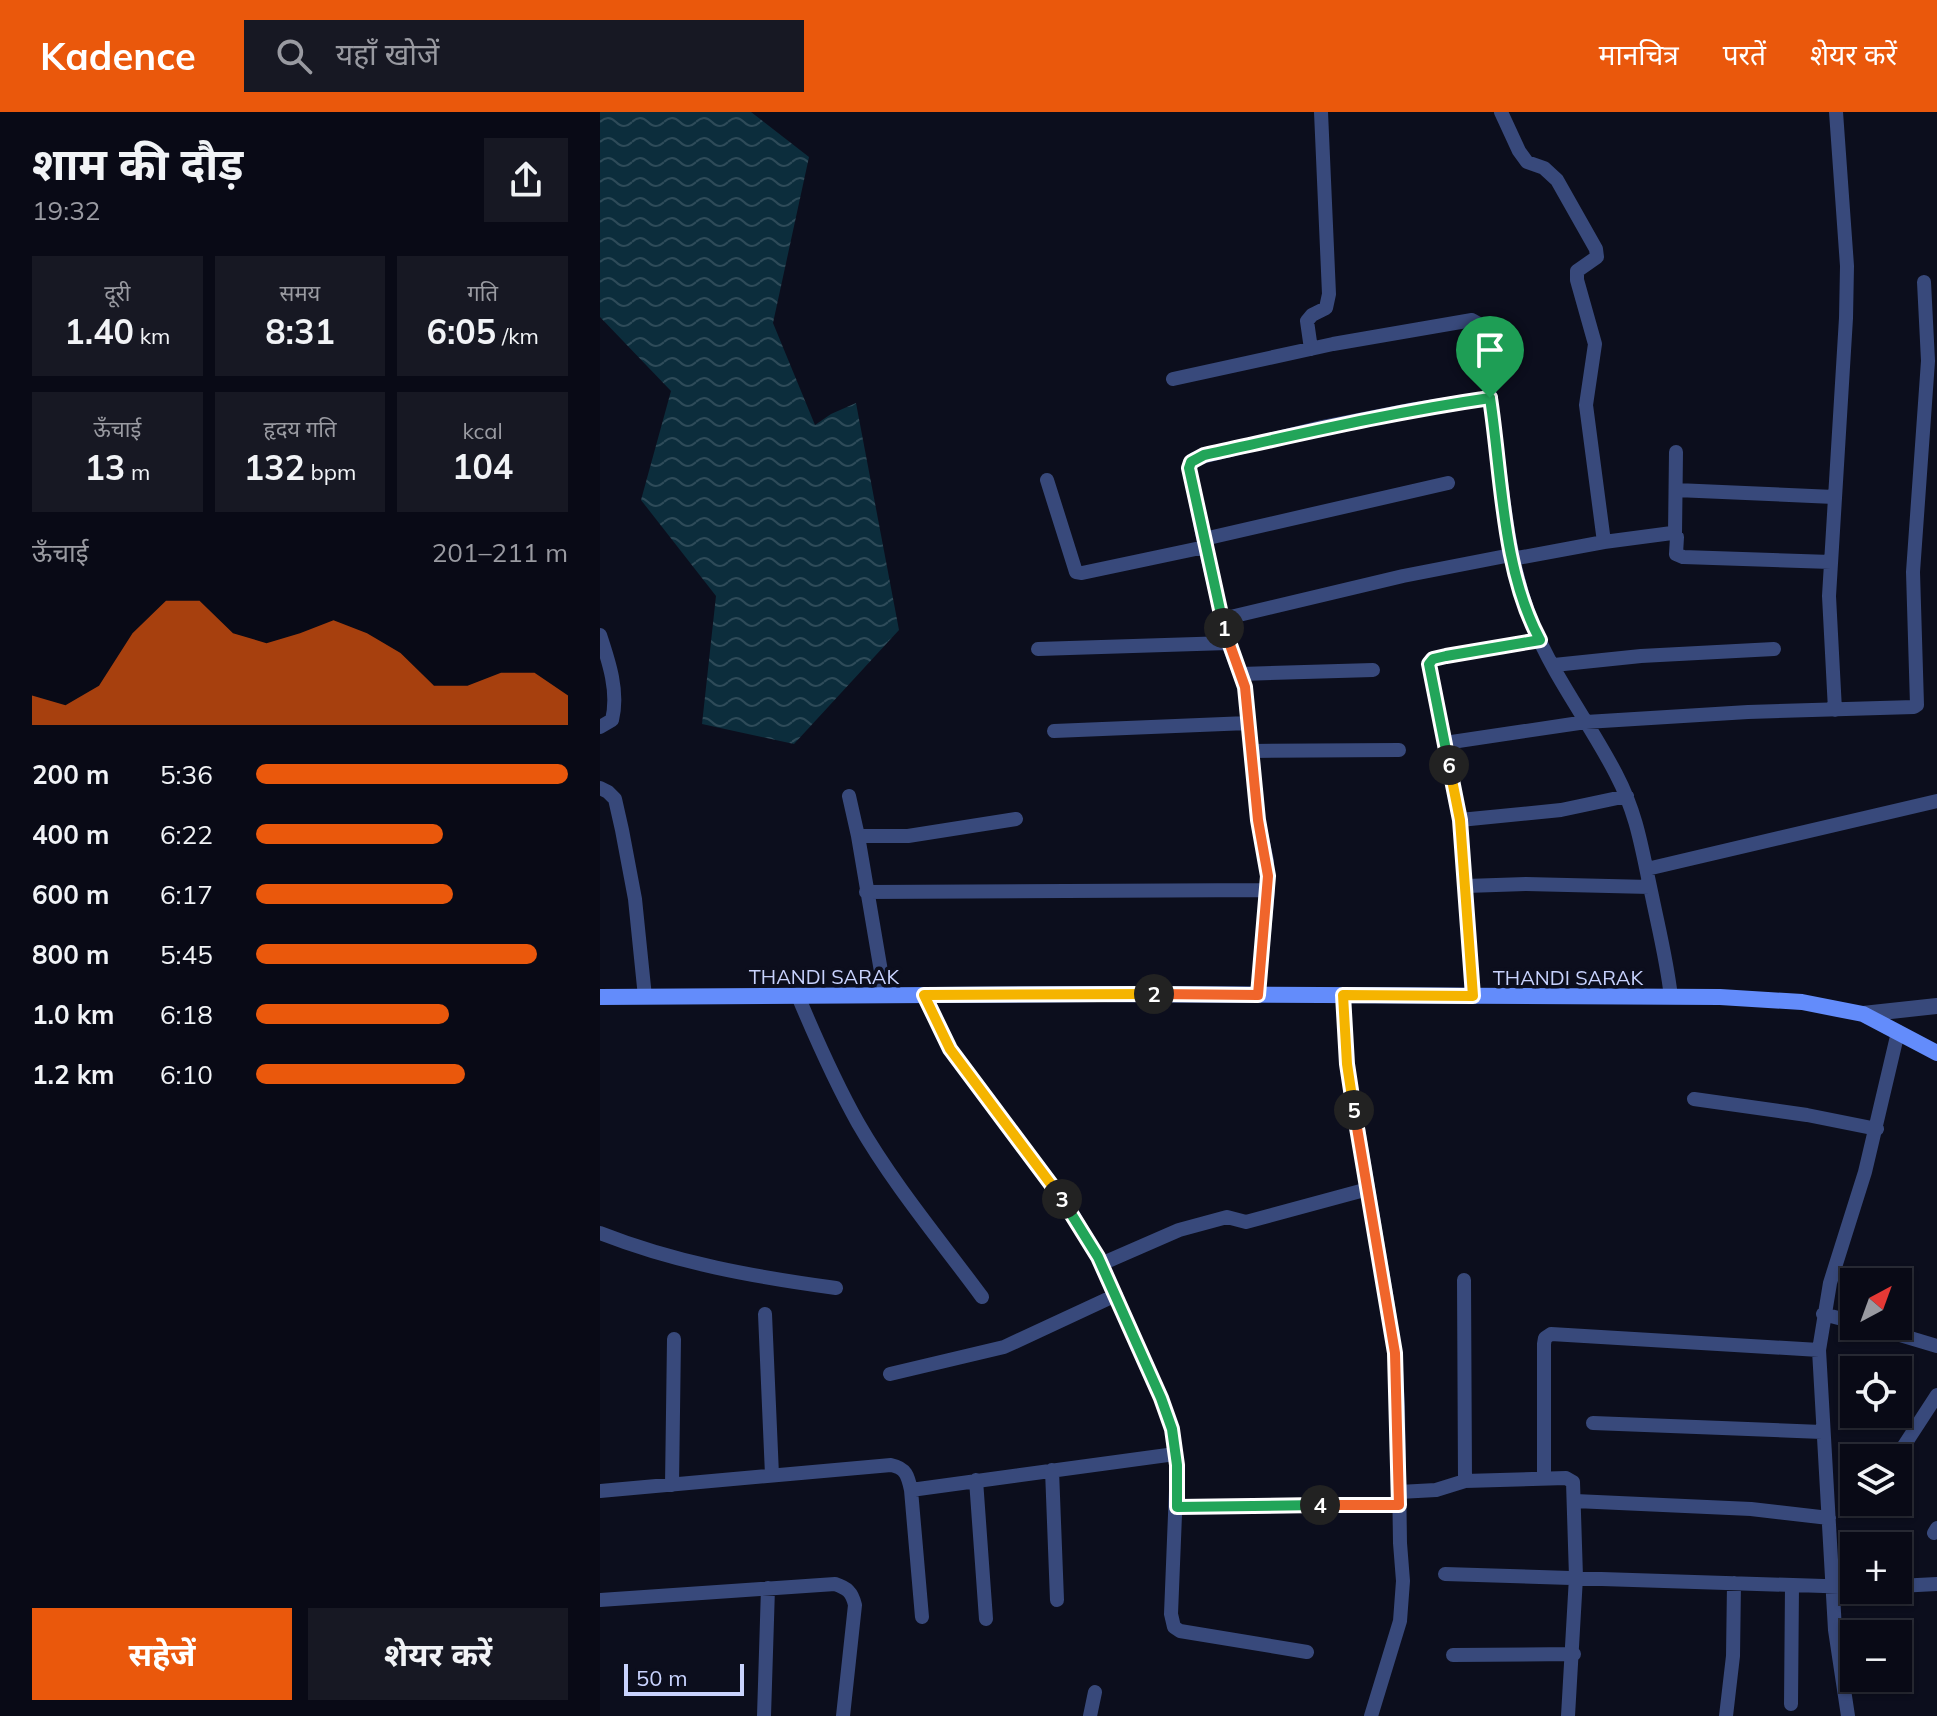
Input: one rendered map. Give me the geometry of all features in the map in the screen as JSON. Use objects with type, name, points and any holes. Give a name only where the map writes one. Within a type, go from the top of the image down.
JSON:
[{"type":"main road","name":"THANDI SARAK","points":[[600,997],[1343,995],[1671,997],[1802,1002],[1863,1014],[1937,1053]]},
{"type":"street","points":[[1311,349],[1307,321],[1326,308],[1329,294],[1321,112]]},
{"type":"street","points":[[1501,112],[1519,151],[1527,162],[1544,168],[1557,180],[1596,249],[1597,257],[1577,271],[1577,280],[1595,344],[1586,405],[1604,542]]},
{"type":"street","points":[[1835,710],[1829,596],[1847,266],[1836,112]]},
{"type":"street","points":[[1445,743],[1586,722],[1748,712],[1914,707],[1918,702],[1913,572],[1928,361],[1924,282]]},
{"type":"street","points":[[1173,379],[1311,349],[1477,321],[1483,331],[1512,557],[1521,592],[1540,640],[1627,796],[1638,823],[1667,956],[1671,997]]},
{"type":"street","points":[[1258,995],[1268,890],[1267,861],[1258,820],[1245,687],[1228,643],[1189,468],[1194,459],[1337,424],[1490,398]]},
{"type":"street","points":[[1676,452],[1676,554],[1683,557],[1831,562]]},
{"type":"street","points":[[1047,480],[1076,572],[1082,573],[1448,483]]},
{"type":"street","points":[[1676,490],[1834,497]]},
{"type":"street","points":[[1222,619],[1403,576],[1604,542],[1675,534]]},
{"type":"street","points":[[600,635],[613,680],[615,701],[612,720],[600,727]]},
{"type":"street","points":[[1473,996],[1460,820],[1429,664],[1433,659],[1540,640]]},
{"type":"street","points":[[1038,649],[1228,643]]},
{"type":"street","points":[[1554,665],[1641,656],[1774,649]]},
{"type":"street","points":[[1241,674],[1373,670]]},
{"type":"street","points":[[1054,731],[1248,723]]},
{"type":"street","points":[[1251,751],[1399,750]]},
{"type":"street","points":[[600,788],[615,799],[622,830],[635,899],[645,997]]},
{"type":"street","points":[[849,796],[885,995]]},
{"type":"street","points":[[1460,820],[1561,810],[1627,796]]},
{"type":"street","points":[[1647,869],[1937,801]]},
{"type":"street","points":[[858,836],[908,836],[1016,819]]},
{"type":"street","points":[[1466,886],[1650,887]]},
{"type":"street","points":[[866,892],[1268,890]]},
{"type":"street","points":[[924,995],[950,1049],[1072,1213],[1116,1295],[1161,1398],[1172,1429],[1175,1454],[1177,1507],[1171,1614],[1174,1627],[1180,1631],[1307,1652]]},
{"type":"street","points":[[1343,995],[1347,1064],[1395,1353],[1403,1581],[1400,1621],[1371,1716]]},
{"type":"street","points":[[798,996],[821,1052],[859,1124],[899,1185],[982,1297]]},
{"type":"street","points":[[1863,1014],[1937,1006]]},
{"type":"street","points":[[1848,1716],[1835,1630],[1819,1350],[1830,1283],[1877,1129],[1898,1032]]},
{"type":"street","points":[[1694,1099],[1807,1115],[1877,1129]]},
{"type":"street","points":[[1101,1264],[1179,1230],[1227,1217],[1246,1222],[1368,1189]]},
{"type":"street","points":[[600,1233],[689,1262],[756,1277],[836,1288]]},
{"type":"street","points":[[1464,1280],[1465,1481]]},
{"type":"street","points":[[890,1374],[1004,1347],[1116,1295]]},
{"type":"street","points":[[765,1314],[772,1475]]},
{"type":"street","points":[[1823,1314],[1840,1318]]},
{"type":"street","points":[[1544,1478],[1544,1344],[1545,1338],[1551,1334],[1819,1350]]},
{"type":"street","points":[[672,1485],[674,1339]]},
{"type":"street","points":[[1912,1339],[1937,1346]]},
{"type":"street","points":[[1905,1444],[1937,1395]]},
{"type":"street","points":[[1593,1423],[1822,1432]]},
{"type":"street","points":[[911,1490],[1175,1454]]},
{"type":"street","points":[[600,1491],[891,1465],[900,1467],[908,1474],[911,1490],[922,1617]]},
{"type":"street","points":[[1052,1470],[1057,1600]]},
{"type":"street","points":[[1177,1507],[1399,1498],[1465,1481],[1570,1479],[1575,1501],[1576,1577],[1574,1654],[1568,1716]]},
{"type":"street","points":[[976,1480],[986,1619]]},
{"type":"street","points":[[1575,1501],[1724,1507],[1829,1518]]},
{"type":"street","points":[[1445,1574],[1840,1588]]},
{"type":"street","points":[[1726,1716],[1733,1656],[1734,1583]]},
{"type":"street","points":[[600,1600],[835,1584],[845,1587],[852,1594],[855,1605],[843,1716]]},
{"type":"street","points":[[1912,1585],[1937,1584]]},
{"type":"street","points":[[1791,1704],[1792,1585]]},
{"type":"street","points":[[764,1716],[768,1588]]},
{"type":"street","points":[[1453,1655],[1574,1654]]},
{"type":"street","points":[[1090,1716],[1095,1692]]},
{"type":"water","points":[[600,112],[751,112],[809,157],[773,323],[815,425],[856,403],[899,630],[794,744],[702,724],[716,596],[641,500],[671,391],[600,317]]},
{"type":"route","points":[[1490,398],[1513,563],[1540,640],[1446,656],[1433,659],[1429,664],[1460,820],[1473,996],[1343,995],[1347,1064],[1395,1353],[1399,1505],[1177,1507],[1177,1465],[1172,1429],[1098,1257],[1052,1184],[950,1049],[924,995],[1258,995],[1267,861],[1258,820],[1245,687],[1217,603],[1189,468],[1191,462],[1204,455],[1322,427],[1490,398]]}]
